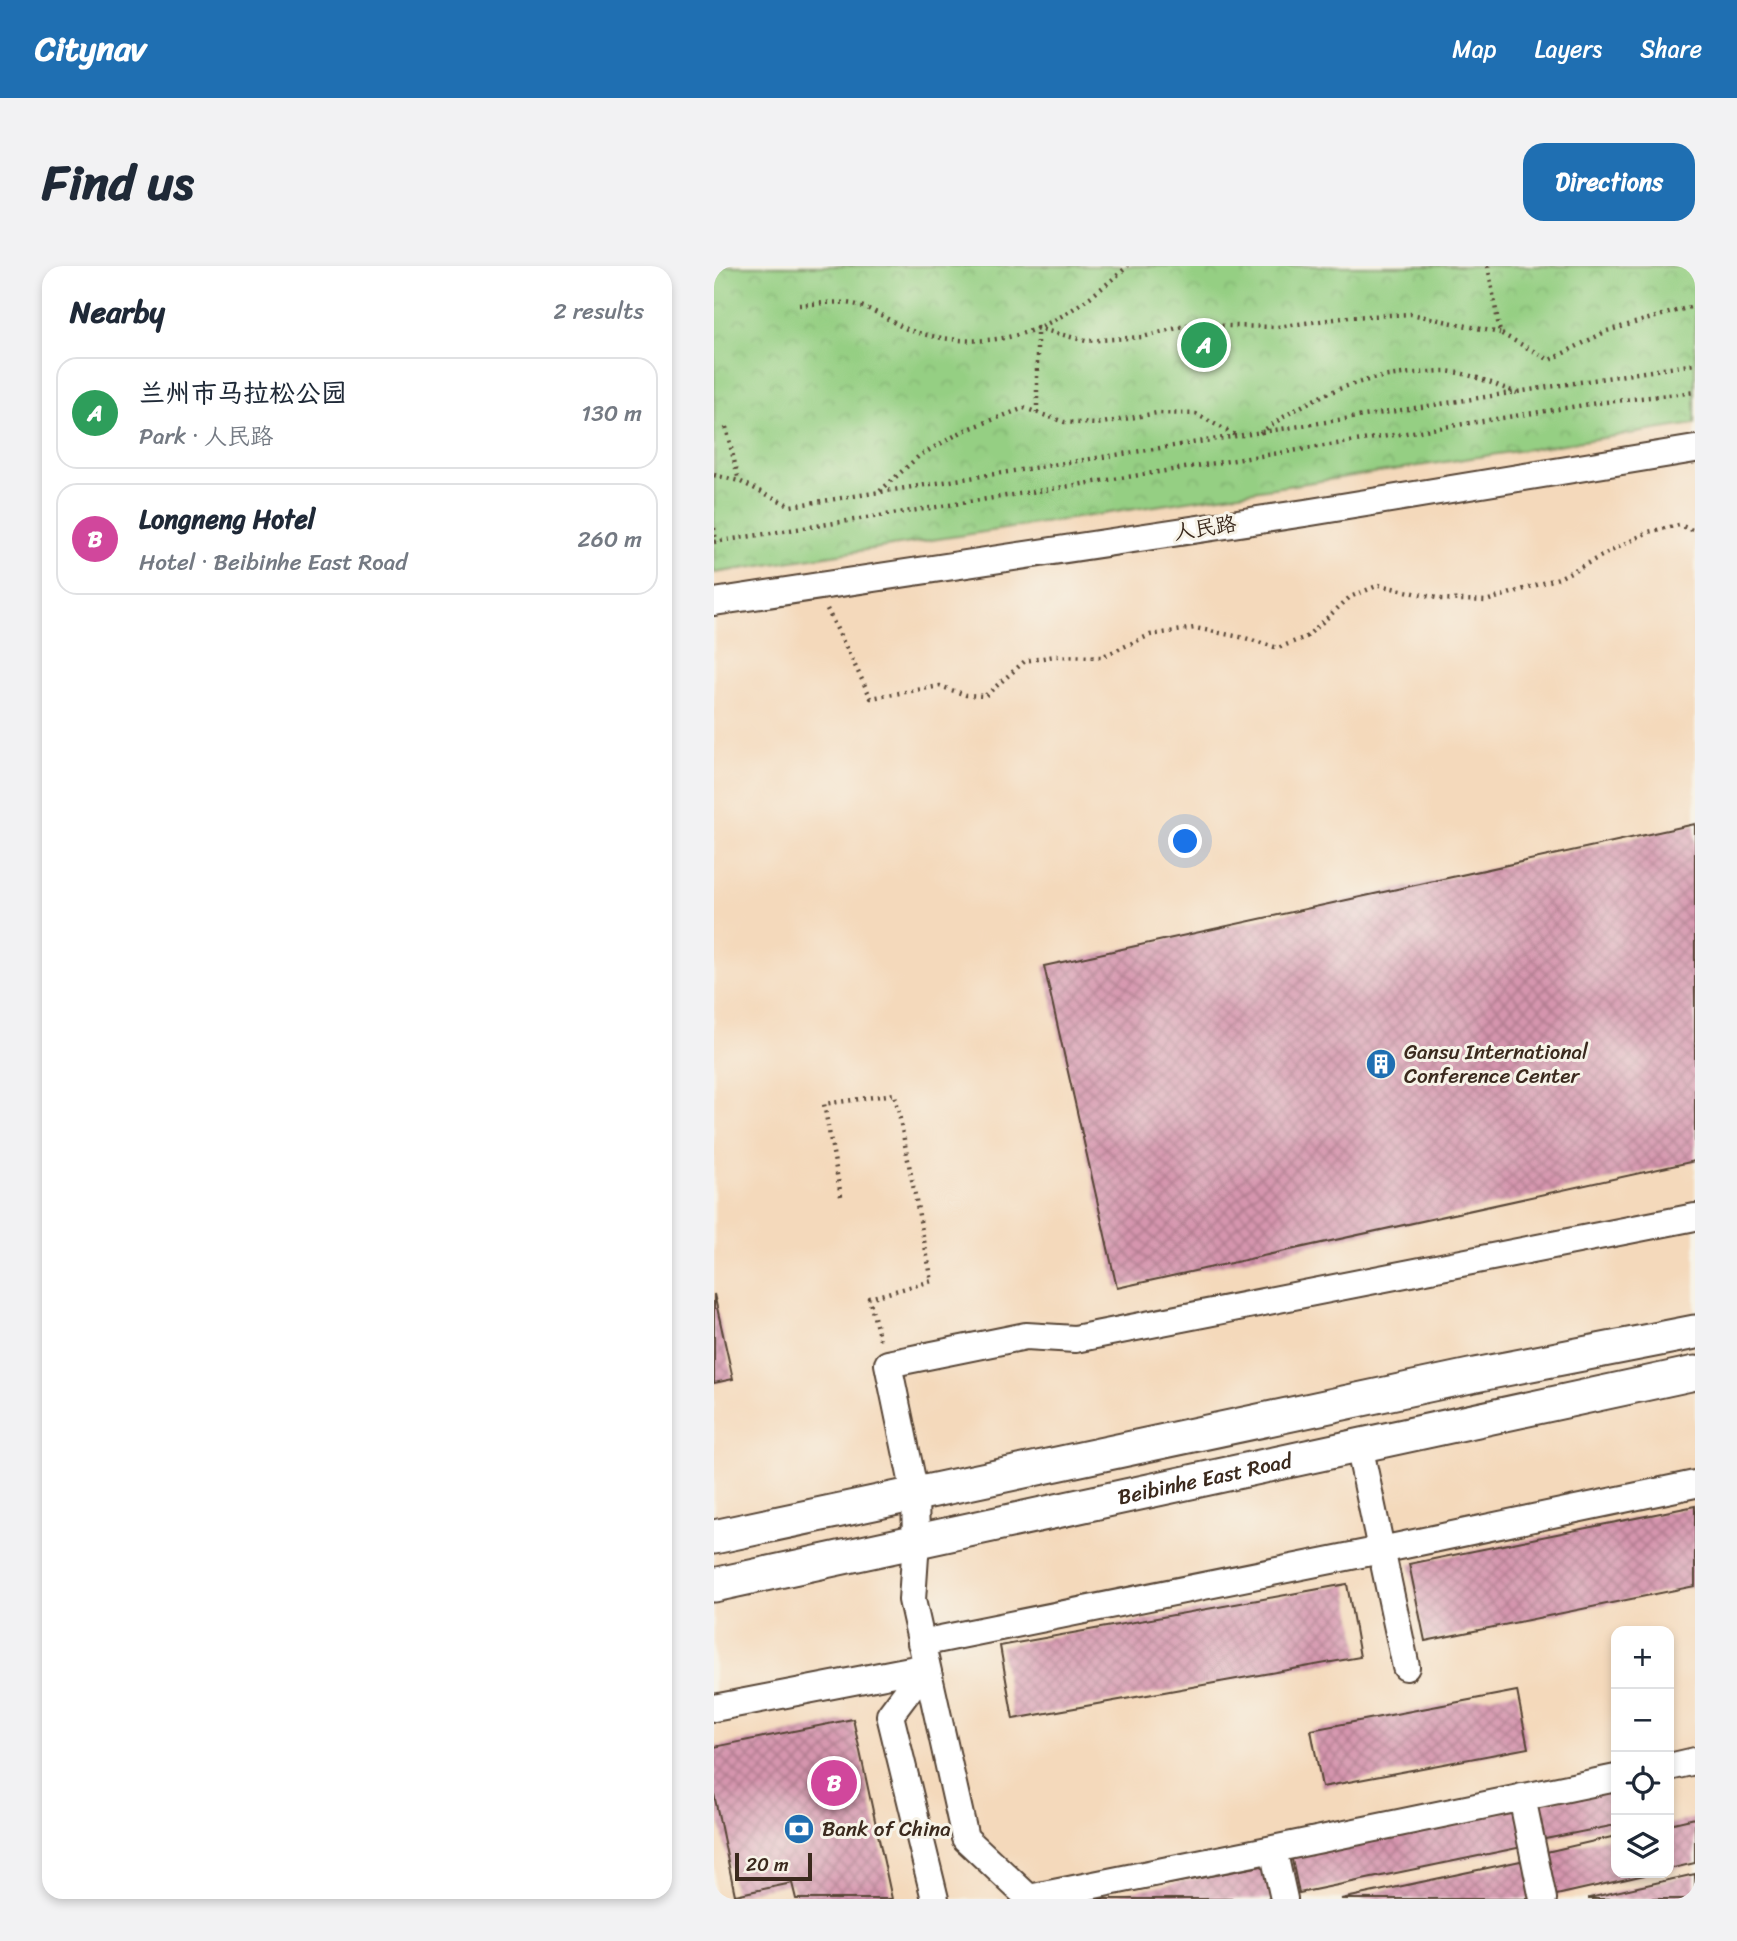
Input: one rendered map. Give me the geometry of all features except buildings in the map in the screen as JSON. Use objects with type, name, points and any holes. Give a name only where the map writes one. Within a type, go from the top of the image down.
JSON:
[{"type":"main road","points":[[714,1537],[1470,1376],[1695,1332]]},
{"type":"main road","name":"Beibinhe East Road","points":[[714,1585],[1695,1373]]},
{"type":"street","name":"人民路","points":[[714,602],[1305,513],[1695,449]]},
{"type":"street","points":[[1611,1779],[1071,1894],[1029,1898],[965,1838],[912,1601],[916,1541],[915,1494],[888,1364],[1026,1336],[1075,1339],[1695,1217]]},
{"type":"street","points":[[1359,1445],[1406,1667]]},
{"type":"street","points":[[714,1708],[923,1655],[1381,1550],[1695,1484]]},
{"type":"street","points":[[923,1655],[890,1715],[934,1899]]},
{"type":"street","points":[[1674,1766],[1695,1761]]},
{"type":"street","points":[[1522,1797],[1543,1899]]},
{"type":"street","points":[[1273,1849],[1284,1899]]},
{"type":"path","points":[[799,304],[857,305],[914,331],[953,339],[999,340],[1037,328],[1073,310],[1128,266]]},
{"type":"path","points":[[1488,266],[1500,333]]},
{"type":"path","points":[[1037,328],[1086,341],[1143,337],[1188,325],[1277,327],[1349,317],[1411,314],[1500,333],[1550,360],[1607,331],[1690,307],[1695,308]]},
{"type":"path","points":[[1037,328],[1037,413]]},
{"type":"path","points":[[714,475],[739,481],[791,506],[1695,364]]},
{"type":"path","points":[[1259,433],[1291,410],[1327,392],[1381,376],[1445,371],[1482,379],[1518,393]]},
{"type":"path","points":[[714,527],[715,542],[1583,405],[1695,392]]},
{"type":"path","points":[[880,492],[919,456],[963,431],[1024,408],[1064,422],[1097,424],[1157,413],[1196,414],[1237,436]]},
{"type":"path","points":[[726,428],[739,481]]},
{"type":"path","points":[[816,587],[871,698],[940,686],[966,695],[985,696],[1025,661],[1055,656],[1101,657],[1150,635],[1195,628],[1278,648],[1306,637],[1350,597],[1379,585],[1441,599],[1486,601],[1559,578],[1648,532],[1679,525],[1695,531]]},
{"type":"path","points":[[841,1196],[824,1104],[895,1094],[932,1281],[869,1298],[888,1364]]},
{"type":"green space","points":[[714,266],[1695,266],[1695,424],[714,573]]},
{"type":"place","name":"兰州市马拉松公园","points":[[1204,345]]},
{"type":"place","name":"Gansu International Conference Center","points":[[1381,1064]]},
{"type":"place","name":"Longneng Hotel","points":[[834,1783]]},
{"type":"place","name":"Bank of China","points":[[799,1829]]}]
